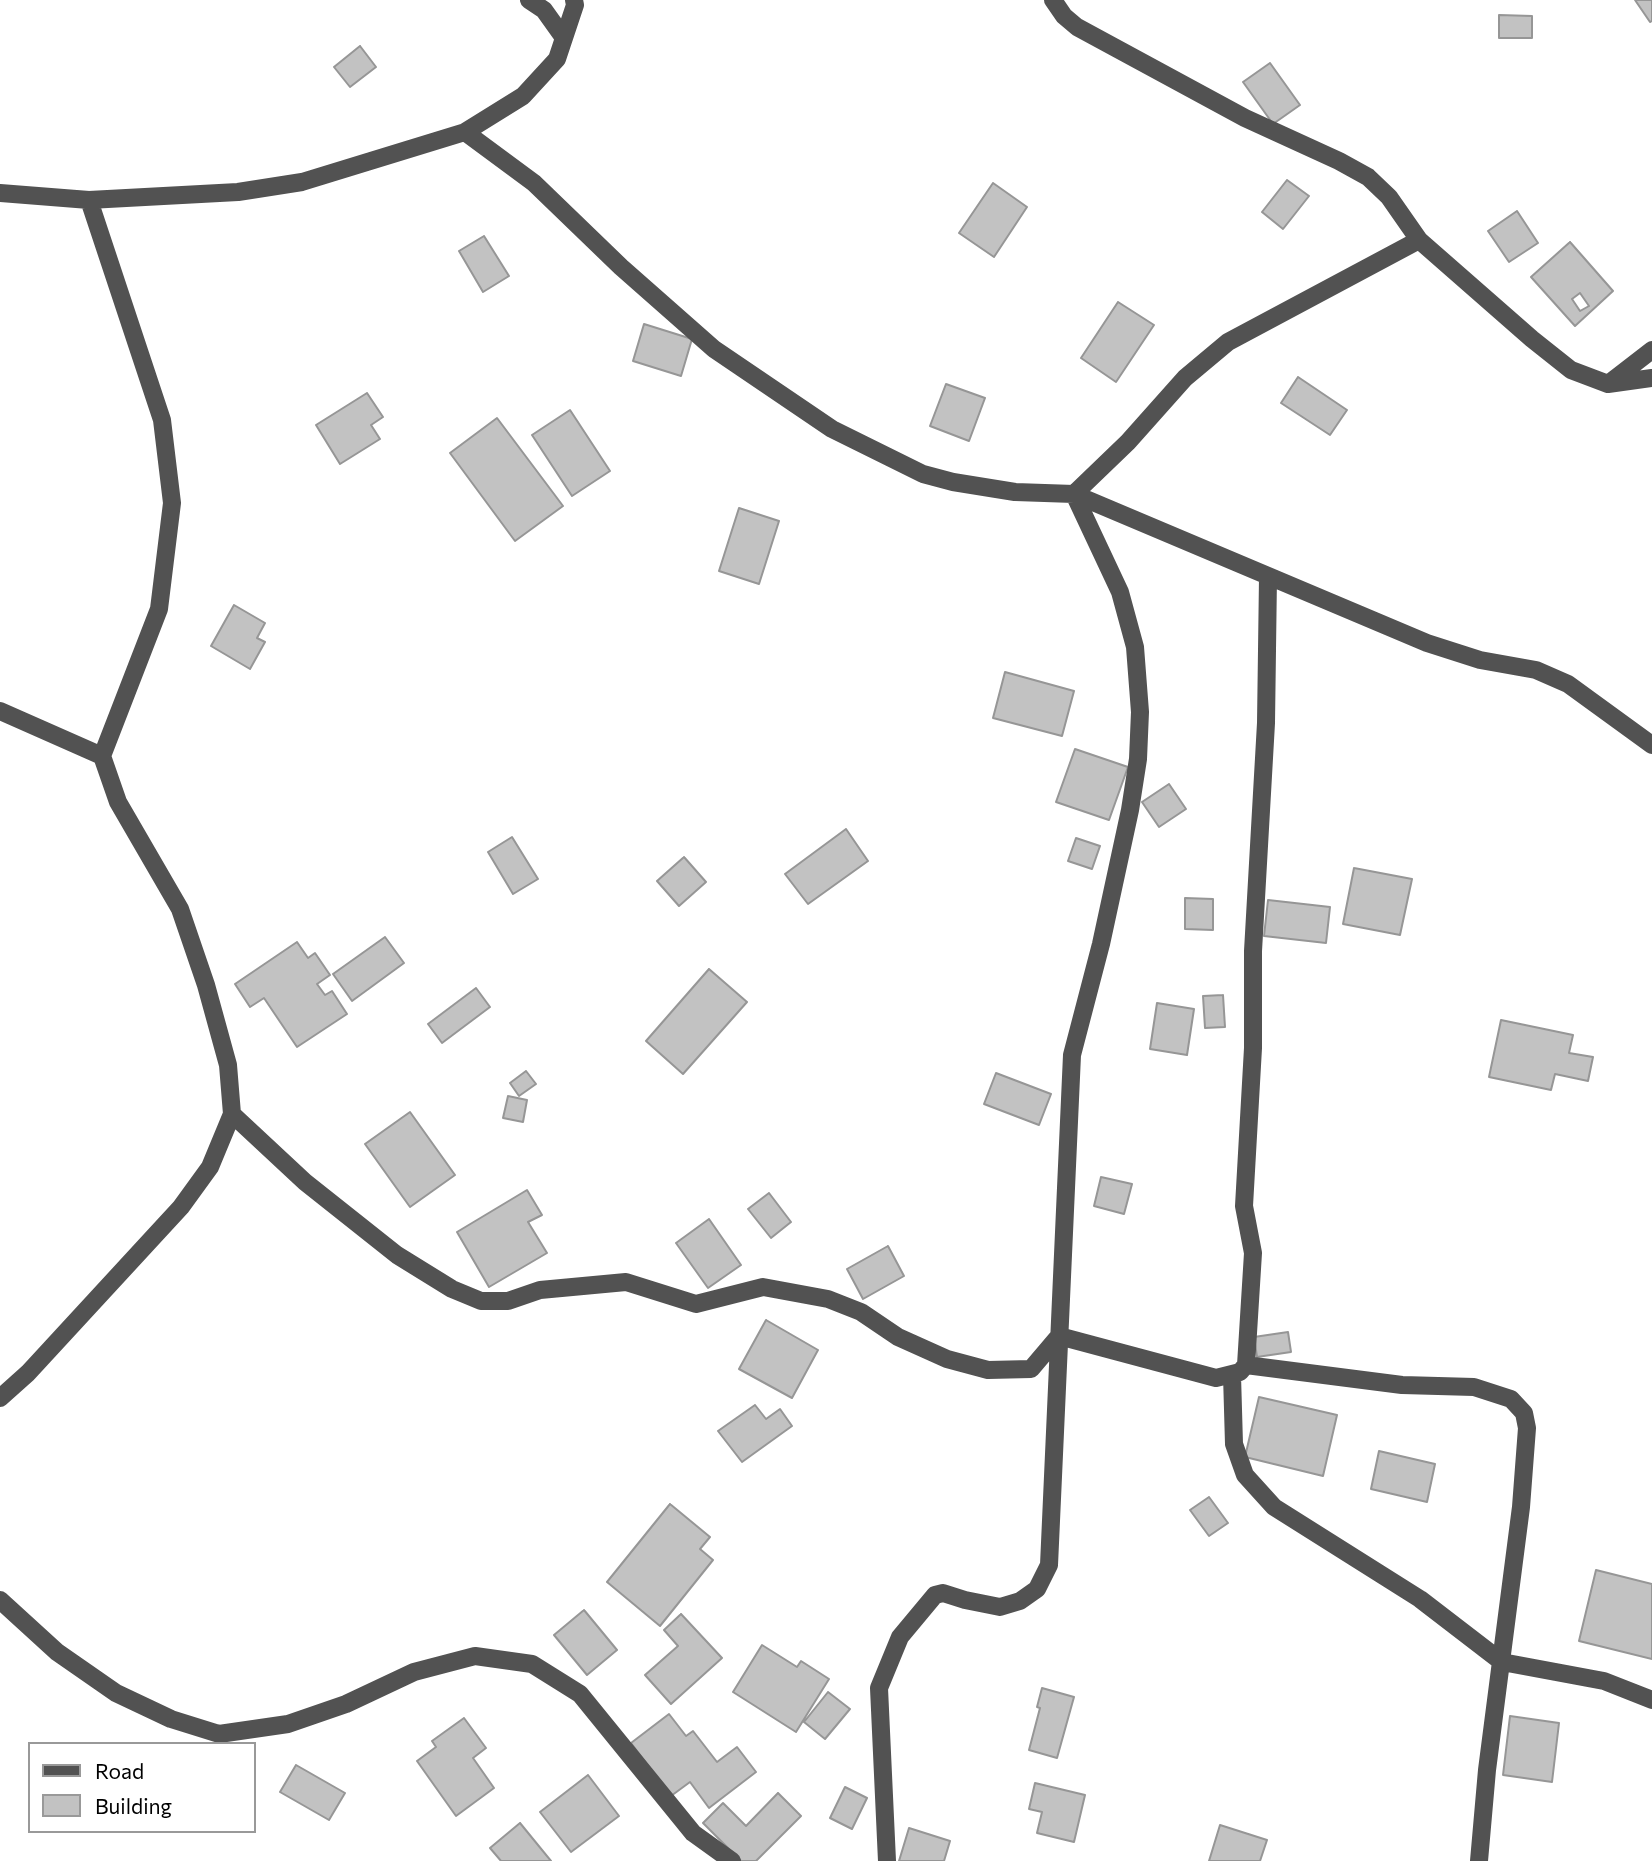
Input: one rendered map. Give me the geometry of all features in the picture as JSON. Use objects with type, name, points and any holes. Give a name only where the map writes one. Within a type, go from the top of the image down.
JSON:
[{"type":"street","points":[[529,0],[544,10],[564,38]]},
{"type":"street","points":[[3,188],[89,201],[238,192],[302,182],[465,132],[523,96],[557,59],[575,5],[574,0]]},
{"type":"street","points":[[1053,0],[1064,16],[1100,39],[1245,118],[1368,177],[1389,198],[1419,240],[1570,369],[1608,384],[1652,378]]},
{"type":"street","points":[[465,132],[534,183],[621,267],[714,349],[832,429],[923,474],[1015,492],[1074,494],[1427,643],[1480,660],[1536,670],[1568,684],[1652,745]]},
{"type":"street","points":[[0,1398],[28,1373],[181,1208],[211,1167],[232,1114],[228,1065],[206,985],[180,909],[118,803],[102,756],[159,609],[172,503],[162,420],[89,201]]},
{"type":"street","points":[[1074,494],[1128,442],[1185,378],[1228,342],[1419,240]]},
{"type":"street","points":[[1608,384],[1652,350]]},
{"type":"street","points":[[887,1861],[879,1688],[900,1637],[935,1595],[943,1593],[1000,1606],[1020,1601],[1037,1589],[1049,1565],[1054,1504],[1072,1055],[1101,944],[1130,810],[1138,759],[1140,712],[1135,647],[1120,592],[1074,494]]},
{"type":"street","points":[[1268,577],[1266,723],[1253,951],[1253,1048],[1244,1206],[1253,1253],[1239,1370],[1234,1444],[1245,1475],[1274,1507],[1420,1599],[1502,1662],[1604,1681],[1652,1700]]},
{"type":"street","points":[[0,711],[102,756]]},
{"type":"street","points":[[232,1114],[305,1182],[397,1255],[452,1289],[481,1301],[509,1301],[541,1290],[626,1282],[696,1304],[763,1287],[828,1299],[861,1312],[898,1337],[947,1359],[988,1370],[1031,1369],[1059,1336]]},
{"type":"street","points":[[1059,1336],[1216,1378],[1239,1370],[1402,1385],[1474,1387],[1511,1399],[1524,1413],[1527,1429],[1521,1507],[1487,1770],[1479,1861]]},
{"type":"street","points":[[0,1600],[57,1652],[116,1693],[171,1719],[219,1734],[288,1724],[346,1704],[414,1672],[475,1656],[532,1664],[580,1694],[693,1833],[732,1861]]},
{"type":"building","points":[[1635,0],[1652,0],[1652,21],[1650,22]]},
{"type":"building","points":[[1499,15],[1532,16],[1532,38],[1499,38]]},
{"type":"building","points":[[360,46],[376,67],[350,87],[334,67]]},
{"type":"building","points":[[1270,63],[1300,105],[1273,124],[1243,82]]},
{"type":"building","points":[[1287,180],[1309,196],[1283,229],[1262,212]]},
{"type":"building","points":[[993,183],[1027,207],[994,257],[959,233]]},
{"type":"building","points":[[1517,211],[1538,243],[1509,262],[1488,231]]},
{"type":"building","points":[[484,236],[509,276],[483,292],[459,251]]},
{"type":"building","points":[[1570,242],[1613,291],[1575,326],[1531,277]],"holes":[[[1580,293],[1589,306],[1580,311],[1572,299]]]},
{"type":"building","points":[[1118,302],[1154,325],[1116,382],[1081,358]]},
{"type":"building","points":[[644,324],[692,339],[681,376],[633,361]]},
{"type":"building","points":[[1298,377],[1347,410],[1330,435],[1281,403]]},
{"type":"building","points":[[946,384],[985,398],[969,441],[930,426]]},
{"type":"building","points":[[367,393],[383,417],[371,425],[380,439],[340,464],[316,425]]},
{"type":"building","points":[[570,410],[610,471],[572,496],[532,435]]},
{"type":"building","points":[[497,418],[563,506],[515,541],[450,453]]},
{"type":"building","points":[[739,508],[779,521],[759,584],[719,571]]},
{"type":"building","points":[[234,605],[265,623],[257,638],[265,642],[250,669],[211,646]]},
{"type":"building","points":[[1005,672],[1074,691],[1062,736],[993,718]]},
{"type":"building","points":[[1075,749],[1128,767],[1109,820],[1056,802]]},
{"type":"building","points":[[1169,784],[1186,809],[1159,827],[1142,802]]},
{"type":"building","points":[[846,829],[868,861],[808,904],[785,874]]},
{"type":"building","points":[[512,837],[538,879],[513,894],[488,852]]},
{"type":"building","points":[[1076,838],[1100,846],[1092,869],[1068,861]]},
{"type":"building","points":[[684,857],[706,882],[679,906],[657,881]]},
{"type":"building","points":[[1354,868],[1412,879],[1400,935],[1343,924]]},
{"type":"building","points":[[1185,898],[1213,899],[1213,930],[1185,929]]},
{"type":"building","points":[[1268,900],[1330,907],[1326,943],[1264,936]]},
{"type":"building","points":[[385,937],[404,963],[352,1001],[333,974]]},
{"type":"building","points":[[297,942],[308,958],[315,953],[330,975],[317,984],[325,995],[332,991],[347,1014],[297,1047],[264,998],[250,1007],[235,984]]},
{"type":"building","points":[[709,969],[747,1002],[683,1074],[646,1041]]},
{"type":"building","points":[[476,988],[490,1007],[442,1043],[428,1024]]},
{"type":"building","points":[[1223,995],[1225,1027],[1205,1028],[1203,996]]},
{"type":"building","points":[[1157,1003],[1194,1009],[1187,1055],[1150,1049]]},
{"type":"building","points":[[1501,1020],[1573,1035],[1569,1053],[1593,1057],[1588,1081],[1555,1074],[1551,1090],[1489,1077]]},
{"type":"building","points":[[526,1071],[536,1084],[519,1096],[510,1083]]},
{"type":"building","points":[[996,1073],[1051,1094],[1039,1125],[984,1104]]},
{"type":"building","points":[[508,1096],[527,1100],[523,1122],[503,1118]]},
{"type":"building","points":[[410,1112],[455,1175],[410,1207],[365,1144]]},
{"type":"building","points":[[1101,1177],[1132,1184],[1124,1214],[1094,1206]]},
{"type":"building","points":[[527,1190],[542,1215],[528,1222],[547,1253],[489,1287],[457,1232]]},
{"type":"building","points":[[769,1193],[791,1222],[771,1238],[748,1209]]},
{"type":"building","points":[[709,1219],[741,1265],[708,1288],[676,1243]]},
{"type":"building","points":[[888,1246],[904,1276],[863,1299],[847,1269]]},
{"type":"building","points":[[766,1320],[818,1350],[792,1398],[739,1369]]},
{"type":"building","points":[[1288,1332],[1291,1352],[1257,1357],[1254,1337]]},
{"type":"building","points":[[1259,1397],[1337,1415],[1323,1476],[1245,1457]]},
{"type":"building","points":[[755,1405],[766,1419],[780,1409],[792,1426],[742,1462],[718,1431]]},
{"type":"building","points":[[1379,1451],[1435,1464],[1427,1502],[1371,1489]]},
{"type":"building","points":[[1209,1497],[1228,1523],[1209,1536],[1190,1510]]},
{"type":"building","points":[[670,1504],[710,1537],[700,1549],[713,1560],[660,1626],[607,1582]]},
{"type":"building","points":[[1596,1570],[1652,1584],[1652,1659],[1579,1641]]},
{"type":"building","points":[[584,1610],[617,1650],[587,1675],[554,1635]]},
{"type":"building","points":[[681,1614],[722,1658],[671,1704],[645,1675],[678,1646],[664,1630]]},
{"type":"building","points":[[762,1645],[797,1667],[801,1661],[829,1679],[796,1732],[733,1692]]},
{"type":"building","points":[[1042,1688],[1074,1697],[1057,1758],[1029,1750],[1040,1708],[1037,1707]]},
{"type":"building","points":[[828,1692],[850,1709],[825,1739],[804,1722]]},
{"type":"building","points":[[669,1714],[686,1736],[693,1731],[717,1762],[737,1747],[756,1772],[709,1808],[690,1782],[671,1796],[631,1743]]},
{"type":"building","points":[[1510,1716],[1559,1723],[1552,1782],[1503,1775]]},
{"type":"building","points":[[464,1718],[486,1748],[473,1758],[494,1788],[456,1816],[417,1761],[436,1747],[432,1741]]},
{"type":"building","points":[[296,1765],[345,1793],[329,1820],[280,1792]]},
{"type":"building","points":[[588,1775],[619,1816],[571,1852],[540,1812]]},
{"type":"building","points":[[1035,1783],[1085,1795],[1074,1842],[1037,1833],[1042,1812],[1029,1809]]},
{"type":"building","points":[[845,1787],[867,1798],[852,1829],[830,1818]]},
{"type":"building","points":[[778,1793],[801,1816],[756,1861],[741,1861],[703,1823],[723,1803],[746,1826]]},
{"type":"building","points":[[520,1823],[551,1861],[501,1861],[490,1848]]},
{"type":"building","points":[[1220,1825],[1267,1840],[1260,1861],[1209,1861]]},
{"type":"building","points":[[909,1828],[950,1841],[944,1861],[899,1861]]}]
